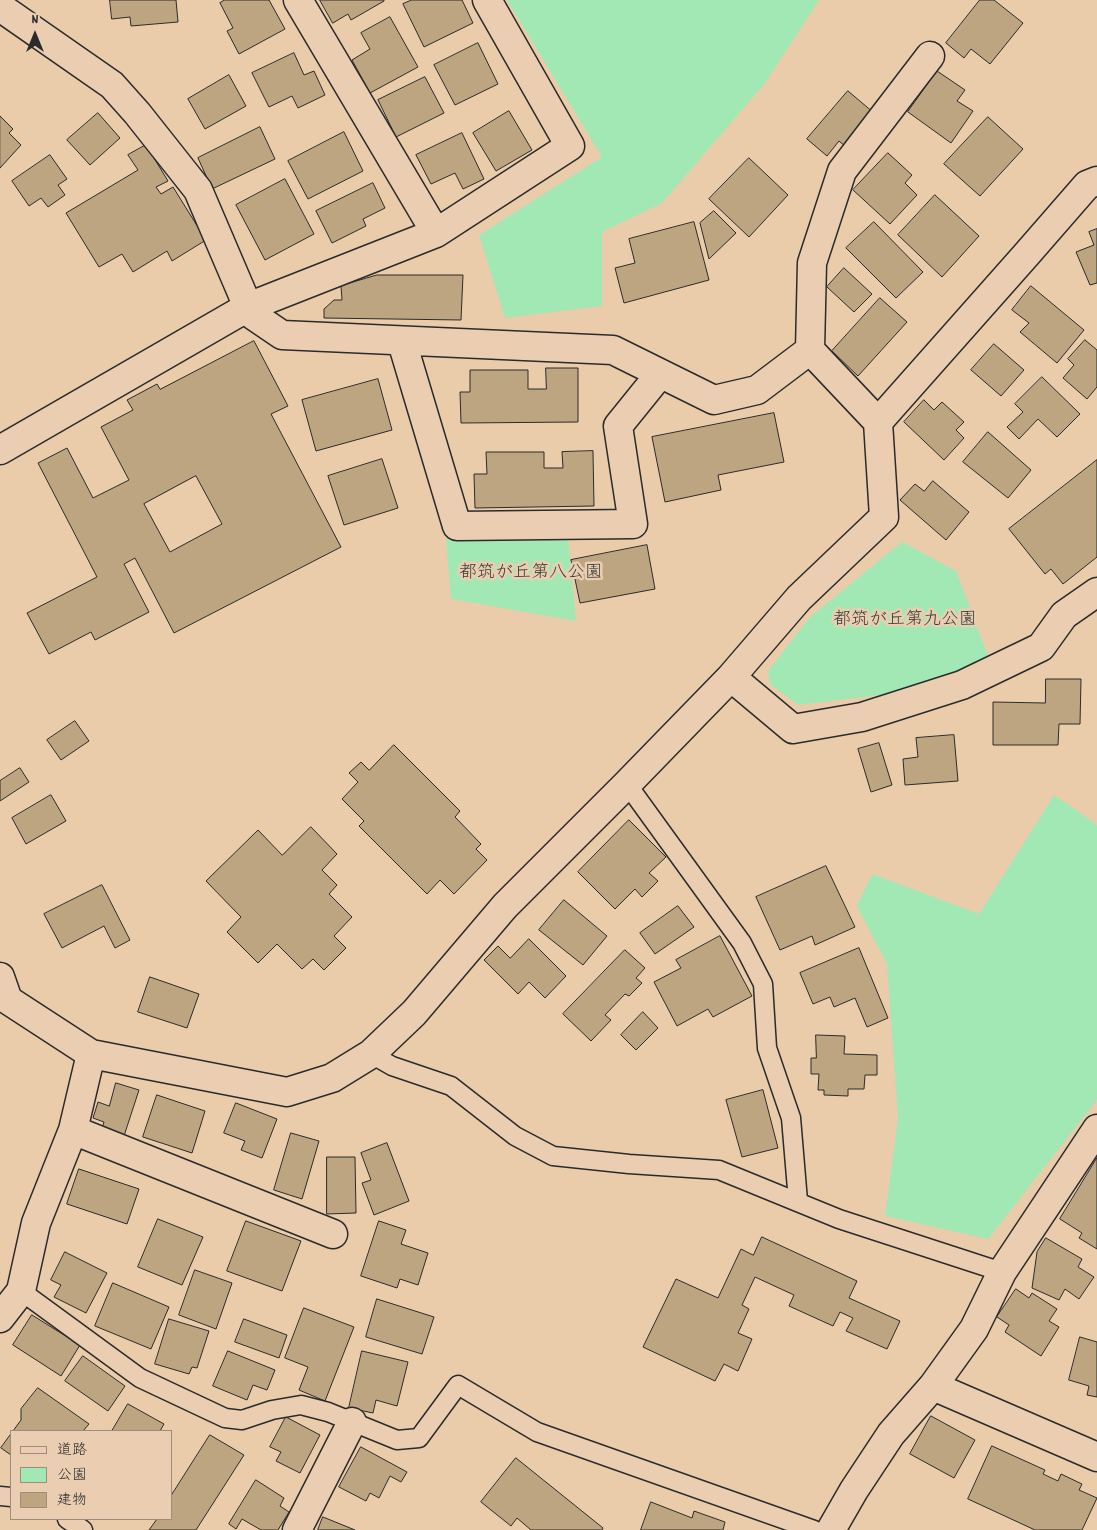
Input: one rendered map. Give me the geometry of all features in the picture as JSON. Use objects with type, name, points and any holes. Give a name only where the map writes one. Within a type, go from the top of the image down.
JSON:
[{"type":"street","points":[[298,0],[436,233]]},
{"type":"street","points":[[0,450],[248,307],[436,233],[570,146],[487,0]]},
{"type":"street","points":[[0,7],[112,85],[137,113],[198,190],[248,307],[254,316],[282,335],[402,342],[613,350],[714,400],[757,390],[810,350]]},
{"type":"street","points":[[0,977],[8,1000],[91,1054],[287,1092],[332,1078],[371,1054],[414,1013],[505,906],[731,677],[799,598],[884,517],[878,422],[810,350],[812,263],[842,171],[930,56]]},
{"type":"street","points":[[878,422],[1026,256],[1086,185],[1097,182]]},
{"type":"street","points":[[402,342],[457,526],[632,524],[618,426],[660,374]]},
{"type":"street","points":[[731,677],[793,729],[862,717],[962,685],[1041,647],[1064,615],[1097,592]]},
{"type":"street","points":[[0,1318],[21,1291],[36,1223],[73,1130],[91,1054]]},
{"type":"street","points":[[831,1530],[854,1490],[891,1434],[933,1386],[974,1329],[1002,1272],[1097,1129]]},
{"type":"street","points":[[73,1130],[333,1234]]},
{"type":"street","points":[[933,1386],[1097,1457]]},
{"type":"street","points":[[297,1530],[352,1422]]},
{"type":"lane","points":[[626,784],[742,943],[764,984],[767,1048],[791,1118],[798,1201]]},
{"type":"lane","points":[[371,1054],[392,1066],[451,1086],[515,1136],[553,1156],[629,1164],[719,1170],[839,1219],[1002,1272]]},
{"type":"lane","points":[[21,1291],[140,1378],[225,1418],[242,1420],[272,1410],[301,1405],[328,1412],[397,1440],[419,1438],[458,1385],[536,1432],[814,1530]]},
{"type":"lane","points":[[68,1520],[83,1530]]},
{"type":"green space","points":[[507,0],[819,0],[765,83],[662,203],[602,232],[602,306],[505,318],[479,235],[602,157]]},
{"type":"green space","name":"都筑が丘第八公園","points":[[568,538],[576,621],[451,599],[446,539]]},
{"type":"green space","name":"都筑が丘第九公園","points":[[902,542],[956,571],[989,659],[915,687],[881,695],[798,705],[770,684],[768,671],[810,617]]},
{"type":"green space","points":[[1054,795],[1097,825],[1097,1100],[988,1239],[885,1216],[898,1118],[887,964],[857,906],[872,874],[979,914]]},
{"type":"building","points":[[110,0],[176,0],[178,22],[131,26],[130,17],[112,19]]},
{"type":"building","points":[[225,0],[269,0],[285,29],[239,54],[227,31],[233,28],[220,3]]},
{"type":"building","points":[[320,0],[384,1],[351,20],[348,14],[333,23]]},
{"type":"building","points":[[412,0],[462,0],[473,23],[424,47],[403,4]]},
{"type":"building","points":[[980,0],[994,0],[1023,23],[990,64],[971,49],[964,58],[946,43]]},
{"type":"building","points":[[390,17],[418,67],[370,93],[352,60],[370,49],[361,33]]},
{"type":"building","points":[[478,43],[498,84],[455,105],[434,65]]},
{"type":"building","points":[[294,53],[304,75],[314,71],[325,95],[298,108],[292,96],[269,107],[252,73]]},
{"type":"building","points":[[937,71],[965,90],[957,101],[973,111],[951,143],[908,112]]},
{"type":"building","points":[[229,75],[246,106],[205,129],[188,99]]},
{"type":"building","points":[[425,77],[444,113],[396,137],[378,100]]},
{"type":"building","points":[[848,91],[874,113],[846,147],[839,141],[827,156],[807,139]]},
{"type":"building","points":[[509,111],[532,150],[496,171],[473,133]]},
{"type":"building","points":[[98,113],[120,138],[90,165],[67,140]]},
{"type":"building","points":[[0,116],[13,129],[9,133],[21,145],[0,168]]},
{"type":"building","points":[[988,117],[1023,149],[980,196],[944,164]]},
{"type":"building","points":[[260,127],[275,159],[212,189],[198,158]]},
{"type":"building","points":[[344,132],[363,171],[308,199],[288,161]]},
{"type":"building","points":[[462,133],[484,179],[463,189],[455,173],[431,184],[416,155]]},
{"type":"building","points":[[146,145],[168,181],[156,187],[161,194],[173,187],[206,240],[172,261],[167,251],[133,272],[122,254],[99,267],[66,213],[138,170],[128,155]]},
{"type":"building","points":[[888,153],[912,175],[905,183],[917,195],[890,224],[853,190]]},
{"type":"building","points":[[50,155],[67,179],[58,185],[65,195],[48,207],[41,198],[29,206],[12,181]]},
{"type":"building","points":[[749,158],[788,195],[749,237],[709,199]]},
{"type":"building","points":[[285,179],[314,234],[265,260],[236,205]]},
{"type":"building","points":[[373,183],[385,208],[363,219],[366,226],[332,243],[316,211]]},
{"type":"building","points":[[935,195],[979,236],[942,277],[898,235]]},
{"type":"building","points":[[714,211],[736,233],[709,259],[700,223]]},
{"type":"building","points":[[694,222],[709,280],[624,303],[615,268],[635,263],[629,239]]},
{"type":"building","points":[[874,222],[923,272],[896,298],[846,248]]},
{"type":"building","points":[[1097,229],[1097,283],[1090,285],[1076,252],[1094,245],[1089,232]]},
{"type":"building","points":[[844,268],[872,294],[854,312],[827,287]]},
{"type":"building","points":[[377,275],[463,275],[461,320],[324,318],[324,309],[334,300],[342,300],[341,286]]},
{"type":"building","points":[[1031,286],[1084,330],[1057,363],[1020,332],[1029,323],[1012,310]]},
{"type":"building","points":[[880,298],[907,322],[858,376],[832,351]]},
{"type":"building","points":[[1085,340],[1097,350],[1097,387],[1087,399],[1063,378],[1074,365],[1068,359]]},
{"type":"building","points":[[254,341],[288,406],[271,414],[341,547],[174,633],[135,558],[124,564],[149,612],[95,640],[91,632],[49,654],[27,613],[97,577],[38,463],[67,448],[93,498],[129,480],[101,427],[133,410],[127,400],[157,384],[160,389]],"holes":[[[196,476],[222,524],[170,552],[144,504]]]},
{"type":"building","points":[[994,344],[1024,370],[1001,396],[971,370]]},
{"type":"building","points":[[546,368],[578,368],[578,422],[461,423],[460,392],[470,392],[470,370],[528,370],[528,389],[546,389]]},
{"type":"building","points":[[1042,377],[1080,414],[1057,437],[1038,419],[1019,439],[1007,427],[1023,412],[1015,404]]},
{"type":"building","points":[[378,379],[392,430],[316,451],[302,400]]},
{"type":"building","points":[[924,400],[934,410],[942,402],[964,422],[956,430],[964,438],[944,460],[904,422]]},
{"type":"building","points":[[774,413],[784,462],[718,475],[721,490],[665,502],[652,437]]},
{"type":"building","points":[[988,432],[1031,470],[1008,498],[963,462]]},
{"type":"building","points":[[593,451],[594,506],[475,508],[474,474],[487,474],[486,452],[544,452],[544,468],[563,468],[562,452]]},
{"type":"building","points":[[382,459],[398,508],[344,525],[328,476]]},
{"type":"building","points":[[1097,460],[1097,557],[1063,584],[1051,569],[1045,574],[1009,529]]},
{"type":"building","points":[[933,481],[969,512],[946,540],[900,500],[915,484],[924,491]]},
{"type":"building","points":[[647,545],[655,589],[580,603],[571,560]]},
{"type":"building","points":[[1046,679],[1081,679],[1080,724],[1059,724],[1058,745],[993,745],[993,702],[1045,703]]},
{"type":"building","points":[[75,721],[89,741],[61,760],[47,740]]},
{"type":"building","points":[[954,735],[958,781],[905,785],[903,759],[918,757],[916,738]]},
{"type":"building","points":[[879,743],[892,785],[871,792],[858,749]]},
{"type":"building","points":[[394,745],[460,811],[455,817],[481,844],[476,849],[487,860],[454,894],[440,880],[427,894],[359,826],[364,821],[342,799],[358,782],[349,773],[361,762],[369,770]]},
{"type":"building","points":[[20,768],[29,782],[0,801],[0,781]]},
{"type":"building","points":[[51,795],[66,821],[26,844],[12,818]]},
{"type":"building","points":[[629,820],[666,857],[649,873],[658,881],[642,897],[635,889],[615,909],[578,872]]},
{"type":"building","points":[[311,827],[337,854],[322,870],[337,885],[329,894],[352,917],[334,936],[346,948],[324,970],[313,959],[302,969],[277,944],[258,963],[227,932],[241,917],[206,881],[258,830],[282,855]]},
{"type":"building","points":[[826,866],[855,927],[815,945],[812,936],[780,950],[756,897]]},
{"type":"building","points":[[102,885],[130,940],[115,948],[104,926],[62,948],[44,914]]},
{"type":"building","points":[[564,900],[607,936],[583,965],[539,930]]},
{"type":"building","points":[[678,906],[694,927],[655,954],[640,933]]},
{"type":"building","points":[[720,936],[752,996],[713,1017],[708,1009],[677,1026],[654,982],[681,968],[676,960]]},
{"type":"building","points":[[529,939],[566,976],[545,998],[529,982],[518,994],[484,960],[498,946],[510,958]]},
{"type":"building","points":[[859,948],[888,1018],[867,1027],[855,998],[834,1007],[830,997],[813,1004],[800,973]]},
{"type":"building","points":[[625,950],[645,968],[636,978],[642,983],[629,996],[625,994],[605,1015],[611,1020],[591,1041],[563,1014]]},
{"type":"building","points":[[150,977],[199,994],[187,1028],[138,1012]]},
{"type":"building","points":[[643,1012],[658,1028],[636,1050],[621,1035]]},
{"type":"building","points":[[816,1035],[845,1036],[844,1054],[877,1055],[877,1075],[865,1075],[864,1089],[848,1089],[848,1096],[824,1095],[824,1090],[818,1090],[819,1074],[811,1074],[811,1058],[816,1058]]},
{"type":"building","points":[[116,1083],[139,1090],[123,1139],[101,1131],[104,1122],[93,1118],[98,1102],[109,1106]]},
{"type":"building","points":[[763,1090],[778,1148],[742,1157],[726,1100]]},
{"type":"building","points":[[157,1095],[205,1111],[192,1153],[143,1137]]},
{"type":"building","points":[[236,1103],[277,1119],[262,1158],[241,1150],[245,1141],[224,1133]]},
{"type":"building","points":[[291,1133],[319,1141],[302,1199],[274,1190]]},
{"type":"building","points":[[387,1143],[409,1201],[374,1215],[362,1183],[371,1180],[361,1153]]},
{"type":"building","points":[[327,1157],[355,1157],[356,1213],[327,1214]]},
{"type":"building","points":[[1097,1158],[1097,1249],[1079,1238],[1082,1233],[1060,1219]]},
{"type":"building","points":[[79,1169],[139,1189],[127,1224],[67,1204]]},
{"type":"building","points":[[158,1219],[203,1237],[182,1285],[138,1267]]},
{"type":"building","points":[[246,1221],[301,1241],[282,1291],[227,1271]]},
{"type":"building","points":[[379,1221],[406,1230],[401,1244],[428,1253],[418,1285],[400,1279],[397,1288],[361,1276]]},
{"type":"building","points":[[762,1237],[857,1281],[849,1298],[900,1321],[887,1349],[846,1331],[853,1318],[840,1312],[833,1326],[789,1306],[794,1295],[755,1277],[742,1305],[749,1309],[738,1333],[752,1339],[738,1371],[724,1364],[715,1381],[643,1347],[676,1279],[718,1298],[741,1249],[753,1255]]},
{"type":"building","points":[[1046,1238],[1082,1259],[1078,1267],[1094,1277],[1079,1299],[1065,1289],[1059,1300],[1032,1288],[1037,1252]]},
{"type":"building","points":[[65,1252],[107,1273],[86,1313],[54,1297],[61,1285],[51,1280]]},
{"type":"building","points":[[195,1270],[232,1283],[216,1329],[179,1315]]},
{"type":"building","points":[[113,1283],[169,1307],[151,1349],[95,1326]]},
{"type":"building","points":[[1016,1289],[1029,1298],[1032,1293],[1057,1309],[1049,1321],[1059,1327],[1041,1356],[1005,1332],[1009,1325],[997,1317]]},
{"type":"building","points":[[377,1299],[434,1317],[422,1354],[366,1337]]},
{"type":"building","points":[[304,1308],[354,1327],[325,1401],[299,1390],[308,1367],[285,1358]]},
{"type":"building","points":[[32,1315],[80,1345],[61,1376],[13,1345]]},
{"type":"building","points":[[169,1319],[209,1331],[197,1368],[192,1367],[189,1374],[155,1364]]},
{"type":"building","points":[[244,1319],[287,1335],[279,1358],[235,1342]]},
{"type":"building","points":[[1080,1337],[1097,1342],[1097,1397],[1087,1395],[1089,1386],[1069,1380]]},
{"type":"building","points":[[228,1351],[275,1370],[267,1390],[253,1385],[247,1400],[213,1386]]},
{"type":"building","points":[[362,1351],[408,1362],[397,1406],[376,1400],[373,1413],[349,1408]]},
{"type":"building","points":[[83,1356],[125,1386],[108,1411],[65,1381]]},
{"type":"building","points":[[38,1388],[89,1424],[84,1430],[14,1430],[21,1420],[21,1409]]},
{"type":"building","points":[[128,1404],[164,1424],[161,1430],[113,1430]]},
{"type":"building","points":[[931,1416],[975,1440],[954,1478],[910,1454]]},
{"type":"building","points":[[286,1417],[320,1435],[300,1473],[276,1461],[281,1452],[270,1447]]},
{"type":"building","points":[[10,1435],[10,1454],[1,1448]]},
{"type":"building","points":[[210,1435],[244,1455],[196,1530],[149,1530],[156,1520],[172,1520],[172,1494]]},
{"type":"building","points":[[992,1446],[1045,1470],[1043,1474],[1058,1481],[1061,1474],[1082,1484],[1079,1490],[1097,1498],[1082,1530],[1035,1530],[968,1499]]},
{"type":"building","points":[[361,1447],[407,1472],[401,1482],[390,1476],[379,1498],[370,1493],[366,1501],[339,1487]]},
{"type":"building","points":[[516,1458],[603,1528],[602,1530],[531,1530],[517,1518],[511,1526],[481,1502]]},
{"type":"building","points":[[256,1480],[284,1498],[280,1506],[289,1512],[278,1530],[261,1530],[242,1519],[236,1529],[229,1524]]},
{"type":"building","points":[[651,1502],[692,1518],[694,1511],[725,1522],[723,1530],[641,1530]]},
{"type":"building","points":[[323,1517],[355,1530],[318,1530]]}]
